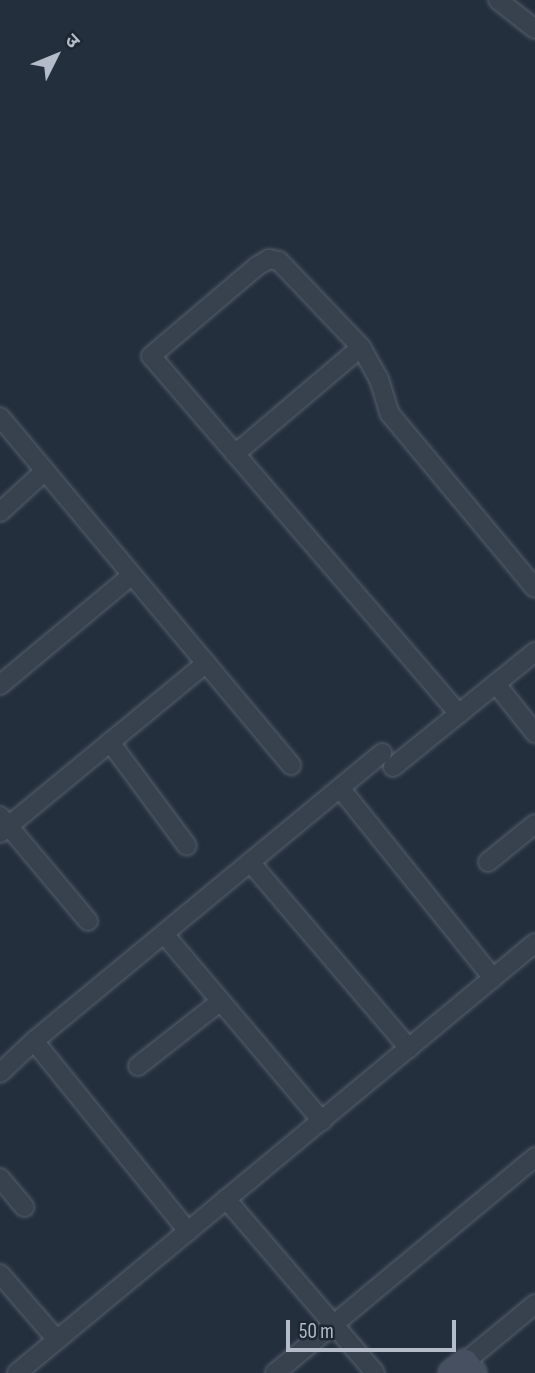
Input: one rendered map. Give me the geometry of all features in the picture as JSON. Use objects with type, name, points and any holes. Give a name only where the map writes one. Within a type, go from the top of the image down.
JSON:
[{"type":"street","points":[[498,0],[535,29]]},
{"type":"street","points":[[458,714],[151,360],[153,353],[269,259],[291,269],[361,347],[390,414],[535,588]]},
{"type":"street","points":[[235,454],[361,347]]},
{"type":"street","points":[[0,417],[291,765]]},
{"type":"street","points":[[0,512],[45,471]]},
{"type":"street","points":[[0,685],[132,575]]},
{"type":"street","points":[[0,1073],[34,1041],[340,788],[458,714],[535,652]]},
{"type":"street","points":[[88,921],[3,825],[206,663]]},
{"type":"street","points":[[496,684],[535,733]]},
{"type":"street","points":[[110,742],[187,846]]},
{"type":"street","points":[[340,788],[493,978]]},
{"type":"street","points":[[488,862],[535,824]]},
{"type":"street","points":[[250,862],[409,1048]]},
{"type":"street","points":[[164,934],[321,1121]]},
{"type":"street","points":[[17,1373],[535,943]]},
{"type":"street","points":[[138,1066],[221,1001]]},
{"type":"street","points":[[34,1041],[188,1231]]},
{"type":"street","points":[[275,1373],[535,1157]]},
{"type":"street","points":[[0,1178],[24,1206]]},
{"type":"street","points":[[226,1199],[375,1373]]},
{"type":"street","points":[[0,1274],[57,1340]]},
{"type":"street","points":[[463,1369],[535,1304]]}]
